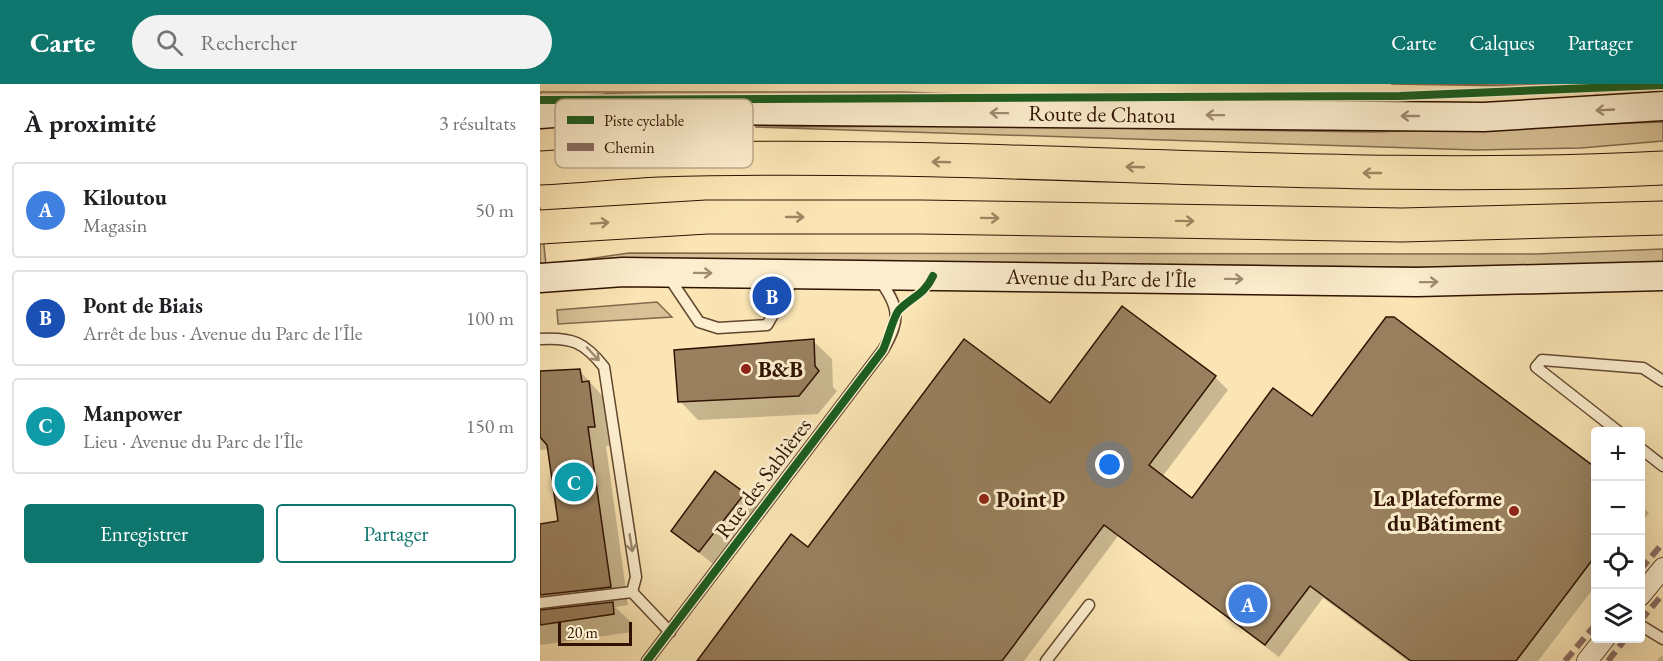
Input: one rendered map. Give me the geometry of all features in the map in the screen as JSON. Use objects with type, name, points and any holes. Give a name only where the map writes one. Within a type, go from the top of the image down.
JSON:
[{"type":"highway","points":[[753,160],[1346,173],[1573,173],[1663,168]]},
{"type":"highway","points":[[540,168],[555,167]]},
{"type":"highway","points":[[542,227],[707,217],[921,217],[1402,225],[1663,218]]},
{"type":"street","name":"Route de Chatou","points":[[753,110],[1484,117],[1663,106]]},
{"type":"street","name":"Route de Chatou","points":[[540,114],[555,113]]},
{"type":"street","name":"Avenue du Parc de l'Île","points":[[540,278],[623,272],[1417,282],[1656,282]]},
{"type":"street","points":[[1645,591],[1663,568]]},
{"type":"street","points":[[1587,661],[1602,643]]},
{"type":"lane","points":[[666,273],[699,322],[718,328],[767,325],[796,274]]},
{"type":"lane","name":"Rue des Sablières","points":[[647,661],[890,338],[897,312],[891,296],[875,275]]},
{"type":"lane","points":[[540,339],[569,339],[584,344],[604,367],[636,577],[632,592]]},
{"type":"lane","points":[[1613,427],[1536,367],[1542,360],[1643,368],[1663,381]]},
{"type":"lane","points":[[1645,451],[1663,466]]},
{"type":"lane","points":[[632,592],[670,632]]},
{"type":"lane","points":[[540,603],[632,592]]},
{"type":"lane","points":[[1046,661],[1089,605]]},
{"type":"lane","points":[[1645,628],[1663,639]]},
{"type":"shaded area","points":[[1391,84],[1614,84],[1568,87]]},
{"type":"shaded area","points":[[540,92],[903,92],[1365,108],[753,104],[753,99],[555,99],[555,103],[540,103]]},
{"type":"shaded area","points":[[1663,122],[1663,141],[1581,148],[1477,150],[755,127],[976,126],[1373,132]]},
{"type":"shaded area","points":[[540,207],[546,265],[629,253],[1536,254],[1663,249],[1663,265],[1487,268],[812,261],[540,266]]},
{"type":"shaded area","points":[[657,302],[672,317],[558,324],[557,310]]},
{"type":"building","points":[[1122,306],[1216,376],[1149,465],[1192,498],[1273,388],[1312,416],[1386,317],[1394,317],[1591,464],[1591,562],[1516,661],[1411,661],[1310,586],[1265,645],[1104,525],[1002,661],[697,661],[791,534],[808,547],[964,339],[1050,403]]},
{"type":"building","name":"B&B","points":[[814,339],[815,366],[819,371],[799,396],[678,402],[674,350]]},
{"type":"building","points":[[580,369],[582,382],[589,381],[595,427],[588,427],[611,587],[540,595],[540,524],[558,521],[547,445],[540,437],[540,371]]},
{"type":"building","points":[[715,471],[745,493],[699,552],[671,531]]},
{"type":"building","points":[[613,602],[614,614],[540,625],[540,610]]},
{"type":"marked path","points":[[1645,564],[1663,543]]},
{"type":"marked path","points":[[1645,615],[1663,594]]},
{"type":"marked path","points":[[1565,661],[1591,630]]},
{"type":"marked path","points":[[1608,661],[1622,643]]},
{"type":"cycle path","points":[[753,99],[1400,96],[1663,85]]},
{"type":"cycle path","points":[[540,100],[555,100]]},
{"type":"cycle path","points":[[647,661],[883,350],[899,310],[922,291],[933,276]]},
{"type":"place","name":"Pont de Biais","points":[[772,296]]},
{"type":"place","name":"B&B","points":[[746,369]]},
{"type":"place","name":"Manpower","points":[[574,482]]},
{"type":"place","name":"Point P","points":[[984,499]]},
{"type":"place","name":"La Plateforme du Bâtiment","points":[[1514,511]]},
{"type":"place","name":"Kiloutou","points":[[1248,604]]}]
